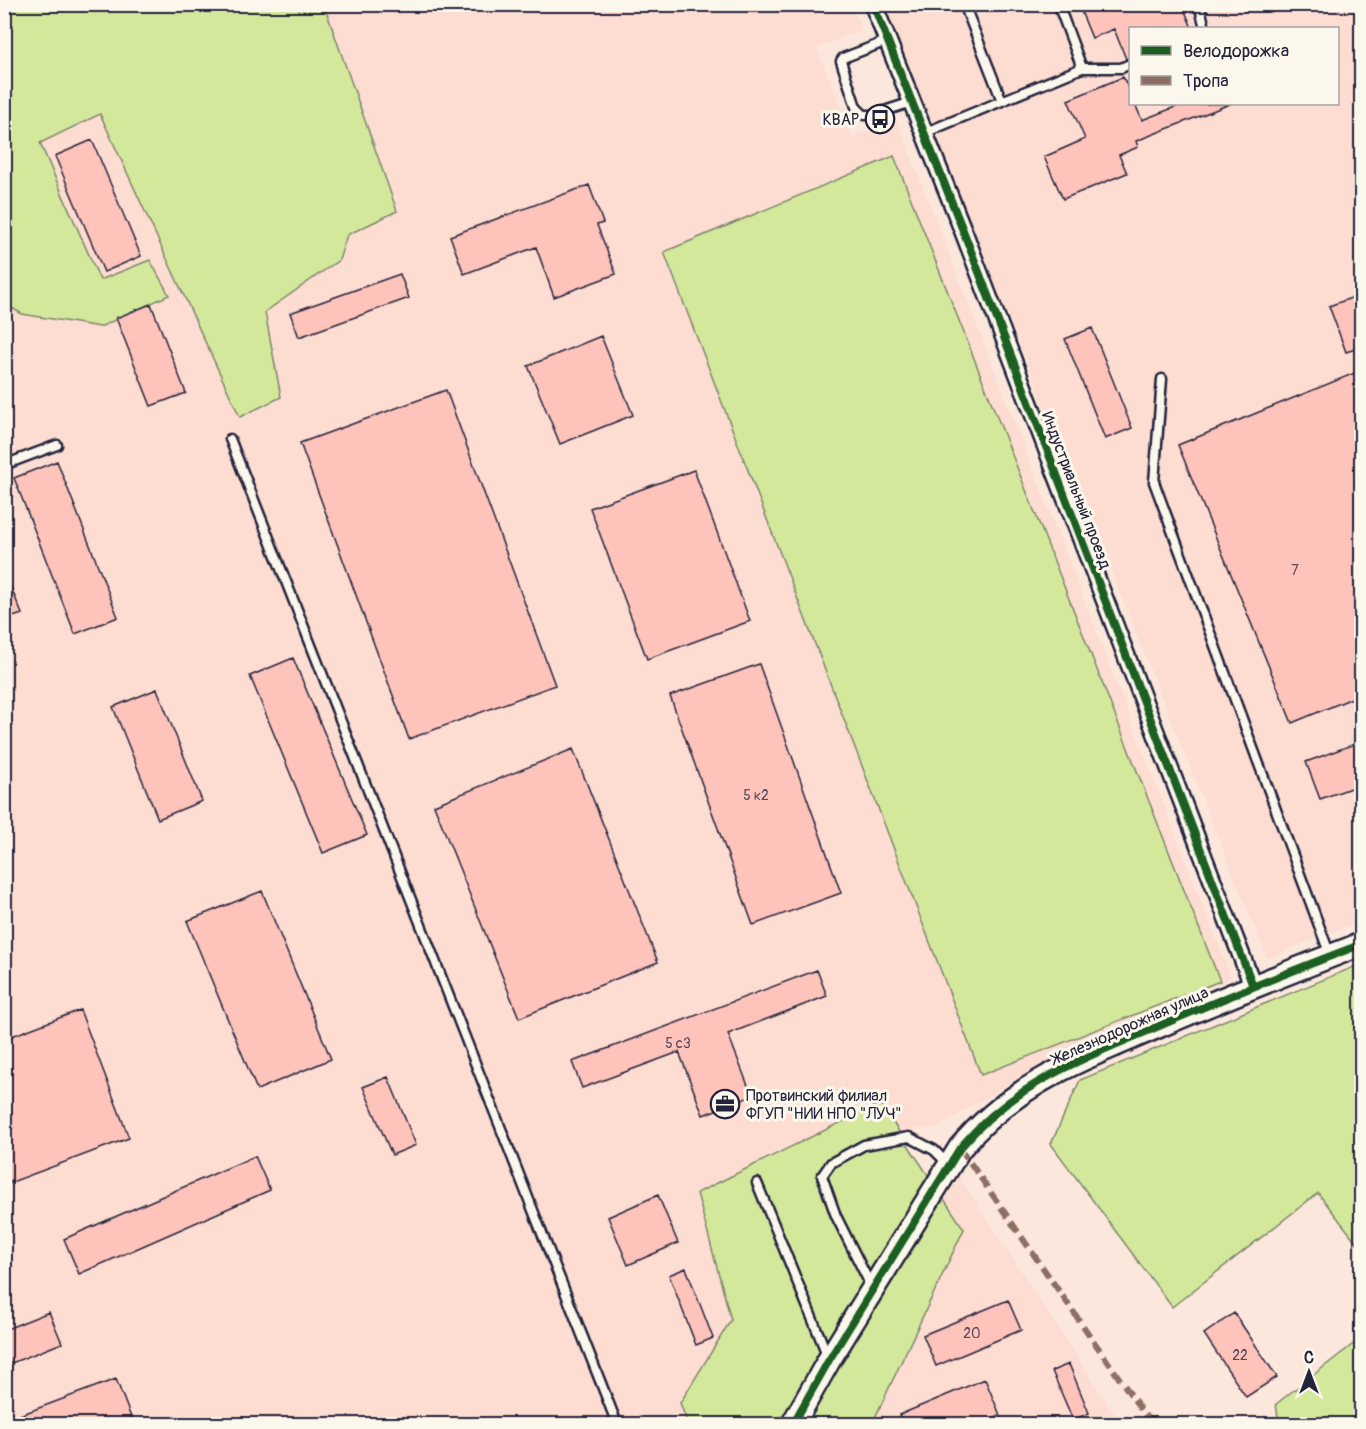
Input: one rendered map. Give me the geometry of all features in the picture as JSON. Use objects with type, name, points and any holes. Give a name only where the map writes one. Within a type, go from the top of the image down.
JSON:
[{"type":"street","name":"Индустриальный проезд","points":[[873,4],[1252,986]]},
{"type":"street","name":"Железнодорожная улица","points":[[793,1425],[872,1290],[950,1165],[978,1126],[1008,1101],[1055,1071],[1252,986],[1362,944]]},
{"type":"lane","points":[[964,4],[1002,101]]},
{"type":"lane","points":[[1058,4],[1082,68]]},
{"type":"lane","points":[[1199,4],[1205,27]]},
{"type":"lane","points":[[887,41],[843,58],[841,61],[856,107],[864,115],[872,115],[912,102]]},
{"type":"lane","points":[[924,133],[1082,68],[1121,68],[1129,65]]},
{"type":"lane","points":[[1162,379],[1154,482],[1330,956]]},
{"type":"lane","points":[[230,439],[617,1425]]},
{"type":"lane","points":[[4,465],[57,445]]},
{"type":"lane","points":[[872,1290],[836,1216],[822,1176],[831,1163],[864,1145],[909,1137],[934,1150],[950,1165]]},
{"type":"lane","points":[[757,1183],[829,1360]]},
{"type":"shaded area","points":[[5,5],[851,5],[861,30],[817,48],[852,137],[897,120],[1231,977],[1032,1069],[936,1128],[889,1131],[771,1424],[5,1424]]},
{"type":"shaded area","points":[[883,5],[1361,5],[1361,920],[1267,958]]},
{"type":"shaded area","points":[[958,1175],[1121,1424],[816,1424]]},
{"type":"green space","points":[[4,5],[324,5],[397,211],[347,235],[339,260],[265,312],[281,397],[240,417],[100,114],[40,143],[100,280],[150,260],[169,295],[100,327],[22,314],[5,304]]},
{"type":"green space","points":[[894,156],[1220,981],[981,1075],[664,252]]},
{"type":"green space","points":[[1361,964],[1361,1248],[1318,1193],[1172,1307],[1051,1144],[1080,1080]]},
{"type":"green space","points":[[880,1103],[964,1229],[872,1424],[688,1424],[680,1403],[731,1320],[697,1193]]},
{"type":"green space","points":[[1361,1338],[1361,1424],[1279,1424],[1276,1404]]},
{"type":"building","points":[[1078,4],[1182,4],[1192,27],[1129,27],[1129,58],[1126,59],[1114,29],[1092,38]]},
{"type":"building","points":[[1123,77],[1129,90],[1129,105],[1135,105],[1142,120],[1180,105],[1227,105],[1136,141],[1138,147],[1119,155],[1127,173],[1063,199],[1044,157],[1085,139],[1068,100]]},
{"type":"building","points":[[92,140],[141,256],[104,272],[55,156]]},
{"type":"building","points":[[589,185],[603,223],[597,225],[616,274],[554,297],[536,247],[464,274],[450,236]]},
{"type":"building","points":[[400,274],[409,298],[299,337],[290,313]]},
{"type":"building","points":[[1362,294],[1362,347],[1346,352],[1329,306]]},
{"type":"building","points":[[151,304],[186,393],[151,406],[116,318]]},
{"type":"building","points":[[1092,328],[1132,428],[1105,439],[1065,339]]},
{"type":"building","points":[[601,336],[633,415],[560,444],[528,366]]},
{"type":"building","points":[[1362,370],[1362,694],[1292,723],[1178,445]]},
{"type":"building","points":[[446,390],[555,685],[409,739],[300,443]]},
{"type":"building","points":[[57,461],[118,617],[75,634],[14,478]]},
{"type":"building","points":[[694,470],[750,621],[647,659],[590,508]]},
{"type":"building","points":[[4,571],[22,614],[4,620]]},
{"type":"building","points":[[293,658],[367,835],[323,853],[250,676]]},
{"type":"building","points":[[759,664],[841,893],[753,925],[670,696]]},
{"type":"building","points":[[157,689],[202,801],[158,819],[113,707]]},
{"type":"building","points":[[1362,741],[1362,784],[1320,799],[1306,762]]},
{"type":"building","points":[[573,749],[658,962],[519,1018],[434,805]]},
{"type":"building","points":[[262,891],[331,1059],[257,1090],[187,921]]},
{"type":"building","points":[[817,970],[827,996],[728,1034],[752,1096],[703,1115],[679,1052],[582,1088],[572,1062]]},
{"type":"building","points":[[80,1010],[129,1138],[4,1185],[4,1039]]},
{"type":"building","points":[[388,1077],[416,1145],[392,1155],[363,1087]]},
{"type":"building","points":[[255,1156],[270,1190],[79,1274],[64,1239]]},
{"type":"building","points":[[658,1195],[678,1243],[628,1265],[608,1217]]},
{"type":"building","points":[[686,1268],[713,1338],[696,1345],[669,1275]]},
{"type":"building","points":[[1008,1300],[1021,1330],[936,1366],[923,1335]]},
{"type":"building","points":[[49,1312],[62,1343],[4,1366],[4,1330]]},
{"type":"building","points":[[1234,1313],[1277,1377],[1246,1397],[1204,1334]]},
{"type":"building","points":[[1069,1364],[1089,1413],[1073,1420],[1052,1371]]},
{"type":"building","points":[[116,1379],[134,1425],[4,1425],[4,1421]]},
{"type":"building","points":[[985,1379],[1000,1415],[977,1425],[903,1425],[899,1415]]},
{"type":"marked path","points":[[960,1148],[1151,1424]]},
{"type":"cycle path","points":[[873,4],[964,233],[1253,986]]},
{"type":"cycle path","points":[[793,1424],[829,1360],[960,1148],[981,1125],[1027,1089],[1077,1062],[1235,994],[1362,944]]},
{"type":"place","name":"КВАР","points":[[880,119]]},
{"type":"place","name":"Протвинский филиал ФГУП \"НИИ НПО \"ЛУЧ\"","points":[[725,1104]]}]
